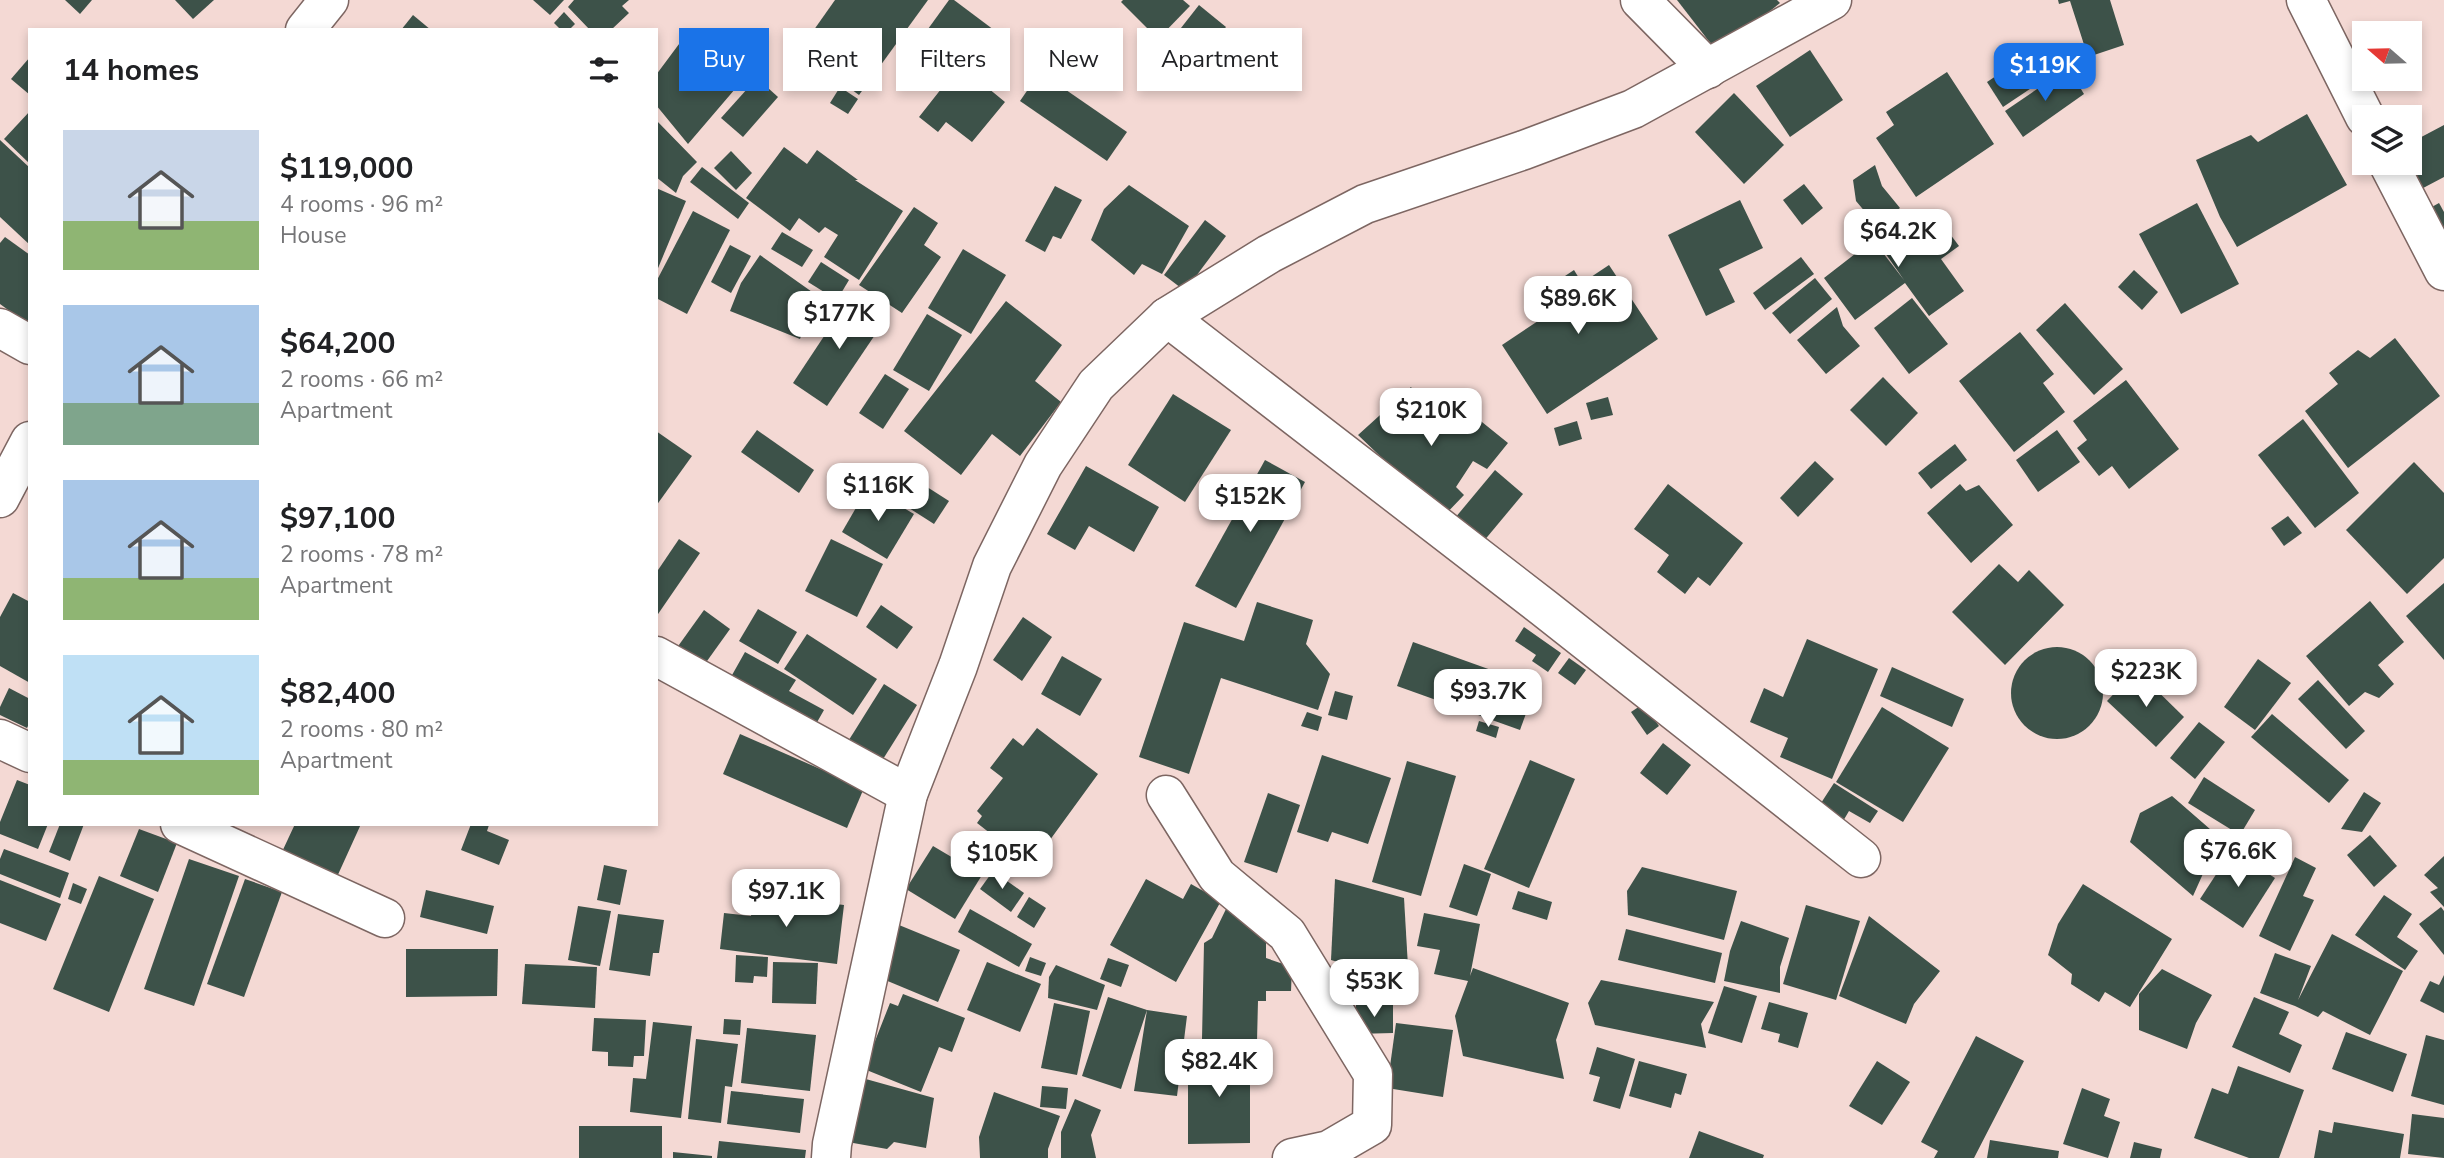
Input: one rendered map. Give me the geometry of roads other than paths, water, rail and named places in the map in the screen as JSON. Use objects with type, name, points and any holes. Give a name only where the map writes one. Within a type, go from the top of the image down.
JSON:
[{"type":"street","points":[[307,28],[329,0]]},
{"type":"street","points":[[1640,0],[1708,69]]},
{"type":"street","points":[[831,1158],[908,794],[958,666],[992,566],[1043,465],[1096,385],[1167,317],[1269,254],[1365,204],[1524,150],[1633,109],[1832,0]]},
{"type":"street","points":[[2306,0],[2359,105]]},
{"type":"street","points":[[2394,175],[2444,271]]},
{"type":"street","points":[[1167,317],[1861,858]]},
{"type":"street","points":[[0,328],[28,344]]},
{"type":"street","points":[[0,498],[28,446]]},
{"type":"street","points":[[658,657],[908,794]]},
{"type":"street","points":[[0,739],[28,752]]},
{"type":"street","points":[[1166,795],[1217,876],[1287,934],[1373,1074],[1374,1141],[1292,1158]]},
{"type":"street","points":[[184,826],[385,918]]}]
